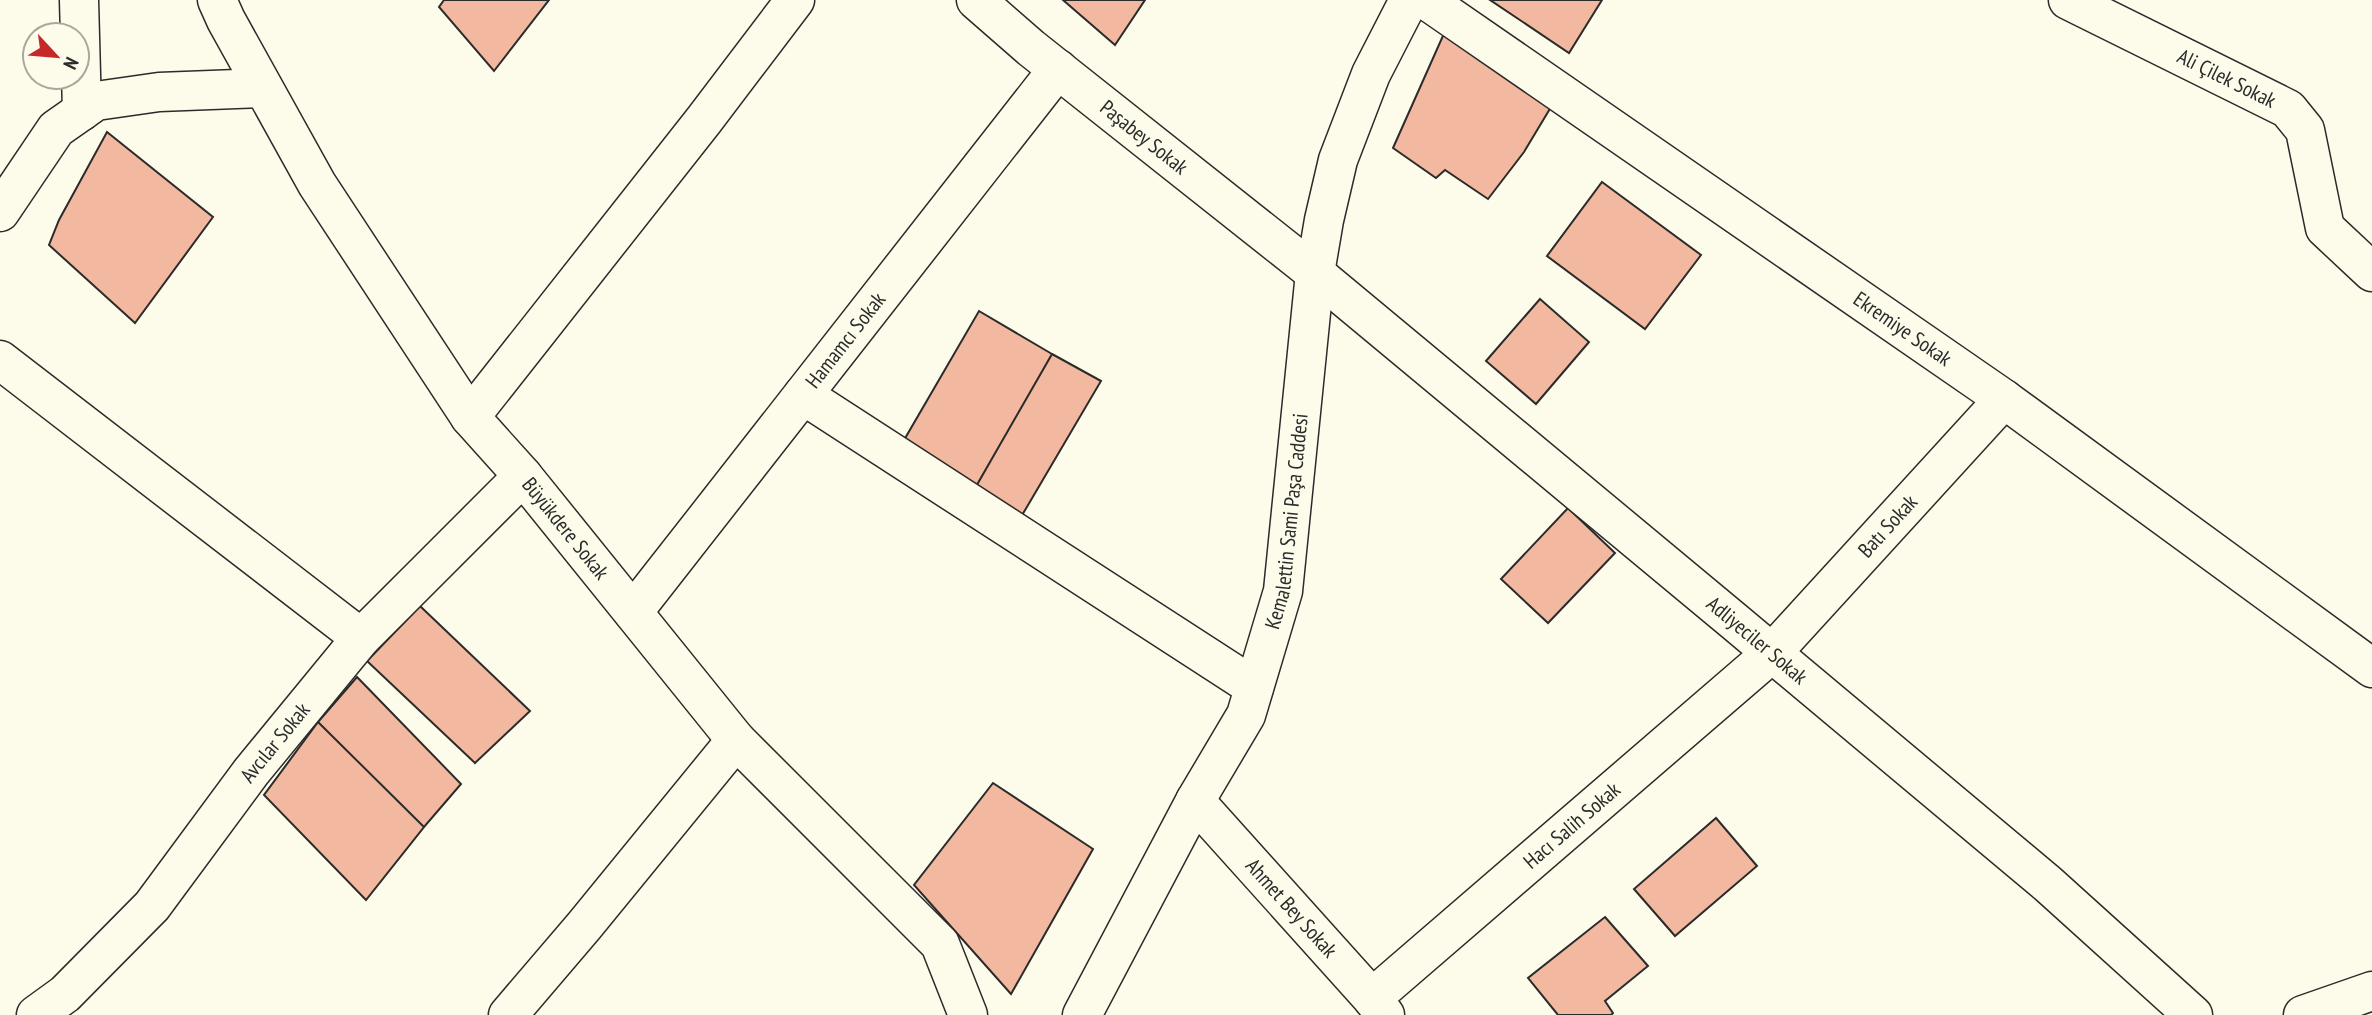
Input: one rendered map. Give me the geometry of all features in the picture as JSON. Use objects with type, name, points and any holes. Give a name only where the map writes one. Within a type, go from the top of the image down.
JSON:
[{"type":"street","points":[[79,0],[82,111]]},
{"type":"street","name":"Büyükdere Sokak","points":[[218,0],[226,20],[317,184],[470,417],[523,476],[736,740],[940,944],[968,1015]]},
{"type":"street","points":[[470,417],[795,0]]},
{"type":"street","name":"Paşabey Sokak","points":[[976,0],[1058,69],[1315,273]]},
{"type":"street","name":"Kemalettin Sami Paşa Caddesi","points":[[1082,1015],[1195,801],[1246,715],[1283,590],[1315,273],[1324,220],[1338,160],[1371,74],[1409,0]]},
{"type":"street","name":"Ekremiye Sokak","points":[[1426,0],[2004,399],[2372,668]]},
{"type":"street","name":"Ali Çilek Sokak","points":[[2068,0],[2288,109],[2305,130],[2325,228],[2372,272]]},
{"type":"street","name":"Hamamcı Sokak","points":[[633,612],[1058,69]]},
{"type":"street","points":[[0,212],[56,129],[96,101],[159,92],[263,88]]},
{"type":"street","name":"Adliyeciler Sokak","points":[[1315,273],[2048,884],[2193,1015]]},
{"type":"street","points":[[0,360],[361,638]]},
{"type":"street","points":[[803,395],[1254,687]]},
{"type":"street","name":"Batı Sokak","points":[[1772,653],[2004,399]]},
{"type":"street","name":"Avcılar Sokak","points":[[36,1015],[65,994],[152,906],[251,772],[361,638],[523,476]]},
{"type":"street","name":"Hacı Salih Sokak","points":[[1378,1006],[1772,653]]},
{"type":"street","points":[[508,1015],[736,740]]},
{"type":"street","name":"Ahmet Bey Sokak","points":[[1195,801],[1378,1006]]},
{"type":"street","points":[[2303,1015],[2372,991]]},
{"type":"building","points":[[444,0],[549,0],[494,71],[439,7]]},
{"type":"building","points":[[1063,0],[1145,0],[1115,45]]},
{"type":"building","points":[[1490,0],[1602,0],[1569,53]]},
{"type":"building","points":[[1446,29],[1554,102],[1524,152],[1488,199],[1445,170],[1436,178],[1393,148]]},
{"type":"building","points":[[107,132],[213,217],[135,323],[49,245],[59,220]]},
{"type":"building","points":[[1602,182],[1701,255],[1645,329],[1547,256]]},
{"type":"building","points":[[1540,299],[1589,342],[1536,404],[1486,361]]},
{"type":"building","points":[[979,311],[1052,354],[974,490],[900,447]]},
{"type":"building","points":[[1052,354],[1101,381],[1021,517],[974,490]]},
{"type":"building","points":[[1568,508],[1615,553],[1548,623],[1501,579]]},
{"type":"building","points":[[420,606],[530,711],[475,763],[367,661]]},
{"type":"building","points":[[357,677],[461,784],[424,827],[318,722]]},
{"type":"building","points":[[318,722],[424,827],[366,900],[264,795]]},
{"type":"building","points":[[993,783],[1093,849],[1011,994],[914,885]]},
{"type":"building","points":[[1716,818],[1757,866],[1675,936],[1634,889]]},
{"type":"building","points":[[1605,917],[1648,966],[1605,1001],[1613,1013],[1611,1015],[1558,1015],[1528,978]]}]
